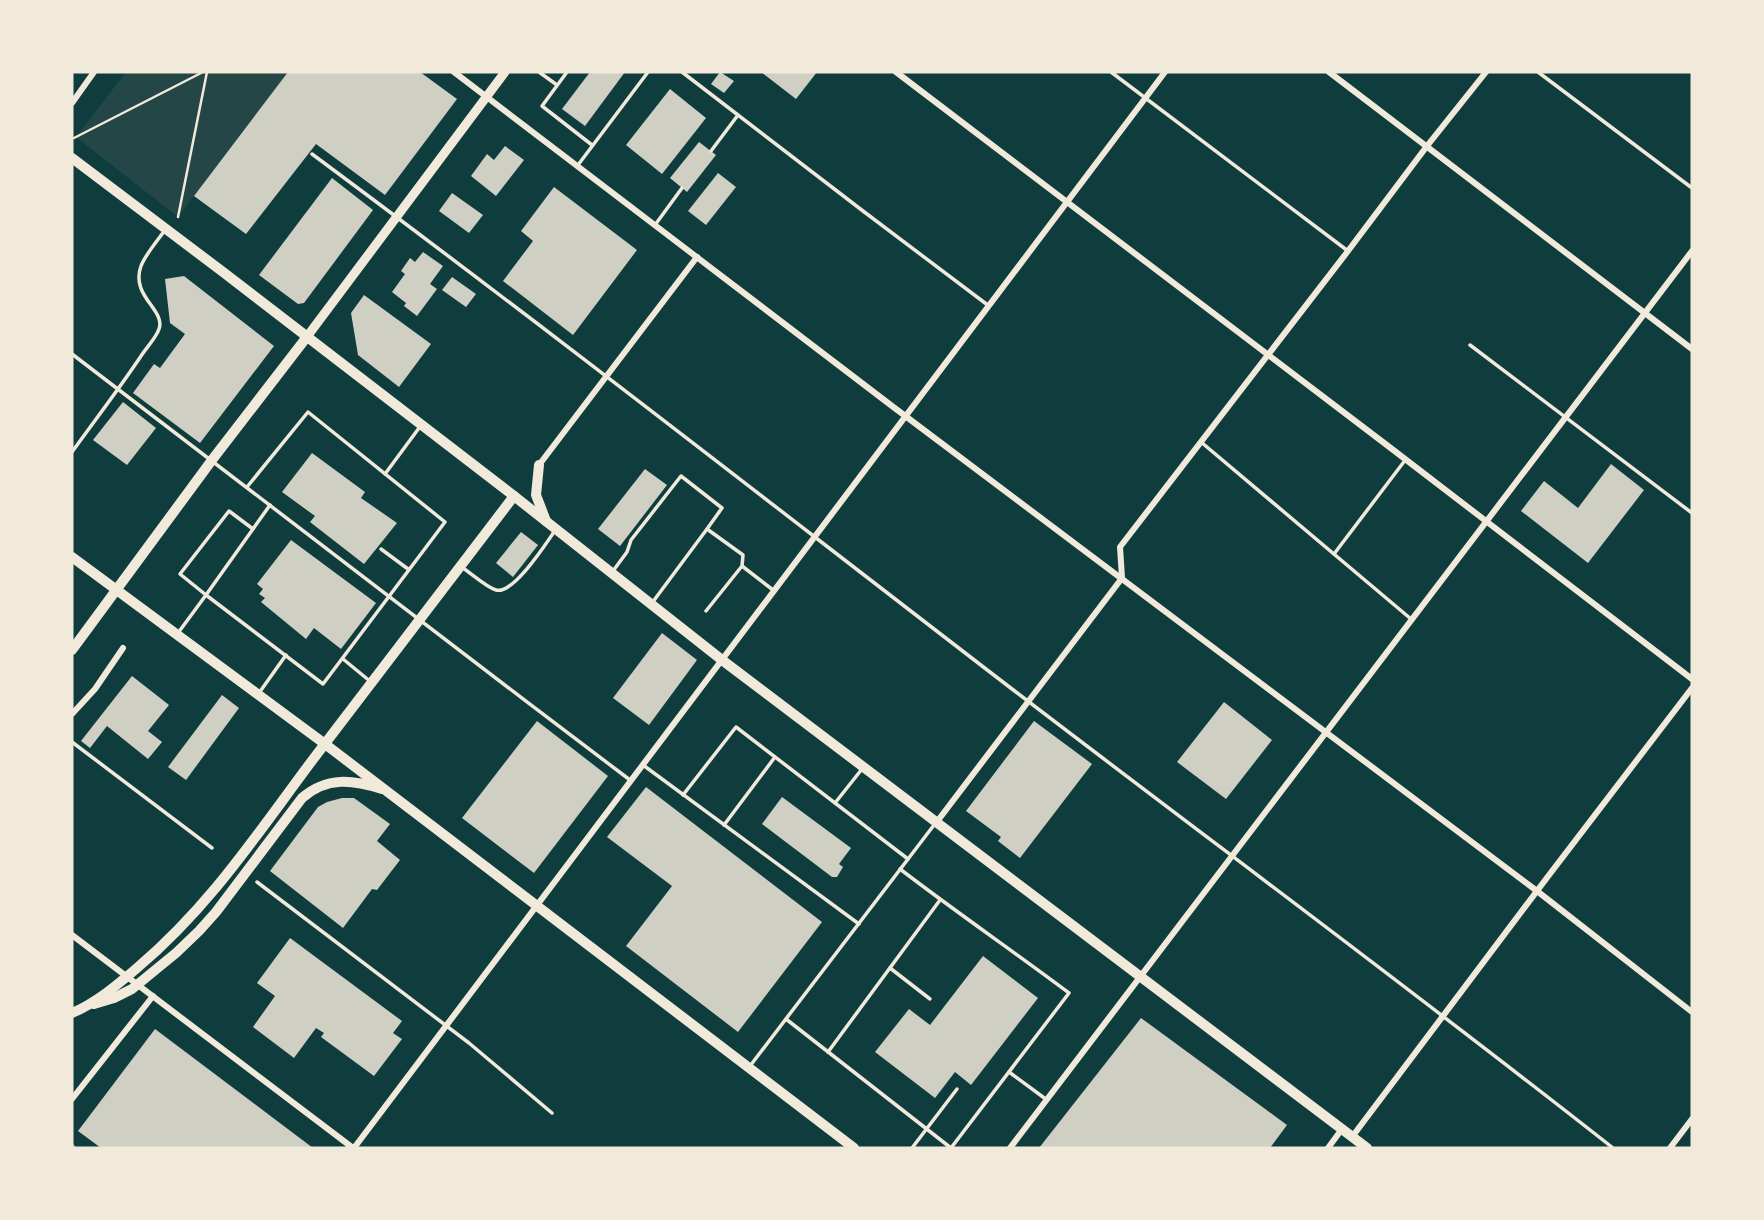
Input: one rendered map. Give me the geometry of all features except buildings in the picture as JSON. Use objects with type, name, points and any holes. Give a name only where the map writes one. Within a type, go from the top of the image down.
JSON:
[{"type":"highway","points":[[72,158],[514,496],[722,660],[1367,1148]]},
{"type":"highway","points":[[539,465],[537,495],[546,521]]},
{"type":"highway","points":[[72,557],[325,744],[853,1148]]},
{"type":"main road","points":[[72,650],[505,72]]},
{"type":"main road","points":[[86,1007],[120,982],[182,927],[242,856],[514,496]]},
{"type":"main road","points":[[72,1013],[132,989],[176,953],[216,912],[302,797],[318,787],[334,782],[359,782],[383,789]]},
{"type":"street","points":[[72,103],[94,72]]},
{"type":"street","points":[[454,72],[1537,891],[1692,1012]]},
{"type":"street","points":[[896,72],[1692,679]]},
{"type":"street","points":[[72,935],[354,1148],[1165,72]]},
{"type":"street","points":[[1329,72],[1692,349]]},
{"type":"street","points":[[936,822],[1122,578],[1120,547],[1426,146],[1486,72]]},
{"type":"street","points":[[1010,1148],[1692,251]]},
{"type":"street","points":[[539,465],[696,257]]},
{"type":"street","points":[[72,714],[95,689],[123,648]]},
{"type":"street","points":[[1352,1137],[1692,688]]},
{"type":"street","points":[[72,1098],[153,996]]},
{"type":"street","points":[[1670,1148],[1692,1119]]},
{"type":"street","points":[[1328,1148],[1342,1129]]},
{"type":"lane","points":[[539,72],[557,85]]},
{"type":"lane","points":[[568,72],[542,106],[593,145]]},
{"type":"lane","points":[[578,165],[648,72]]},
{"type":"lane","points":[[682,72],[989,306]]},
{"type":"lane","points":[[1111,72],[1348,251]]},
{"type":"lane","points":[[1538,72],[1692,188]]},
{"type":"lane","points":[[710,151],[738,116]]},
{"type":"lane","points":[[312,154],[1613,1148]]},
{"type":"lane","points":[[655,225],[682,188]]},
{"type":"lane","points":[[72,452],[160,328],[159,316],[141,290],[139,275],[141,264],[167,229]]},
{"type":"lane","points":[[1470,345],[1692,513]]},
{"type":"lane","points":[[72,354],[631,781]]},
{"type":"lane","points":[[247,487],[309,412],[445,522],[323,684],[180,574],[229,511],[253,529]]},
{"type":"lane","points":[[385,474],[421,425]]},
{"type":"lane","points":[[1201,442],[1412,620]]},
{"type":"lane","points":[[1334,554],[1406,460]]},
{"type":"lane","points":[[611,573],[627,552],[631,540],[681,476],[722,508],[651,604]]},
{"type":"lane","points":[[176,635],[270,505]]},
{"type":"lane","points":[[706,611],[742,566],[743,555],[707,528]]},
{"type":"lane","points":[[461,566],[495,590],[504,590],[515,582],[557,530]]},
{"type":"lane","points":[[380,549],[408,569]]},
{"type":"lane","points":[[742,566],[775,591]]},
{"type":"lane","points":[[257,695],[286,655]]},
{"type":"lane","points":[[343,659],[372,682]]},
{"type":"lane","points":[[683,795],[736,727],[908,859]]},
{"type":"lane","points":[[72,742],[212,848]]},
{"type":"lane","points":[[724,825],[775,757]]},
{"type":"lane","points":[[643,765],[859,924]]},
{"type":"lane","points":[[835,803],[863,767]]},
{"type":"lane","points":[[748,1068],[936,822]]},
{"type":"lane","points":[[786,1019],[951,1148],[1009,1072],[1069,993],[900,869]]},
{"type":"lane","points":[[257,882],[469,1043],[552,1113]]},
{"type":"lane","points":[[828,1052],[940,900]]},
{"type":"lane","points":[[890,968],[930,999]]},
{"type":"lane","points":[[1009,1072],[1047,1100]]},
{"type":"lane","points":[[912,1148],[957,1089]]},
{"type":"path","points":[[74,138],[205,72]]},
{"type":"path","points":[[178,217],[205,72]]},
{"type":"shaded area","points":[[126,72],[288,72],[178,217],[76,137]]}]
